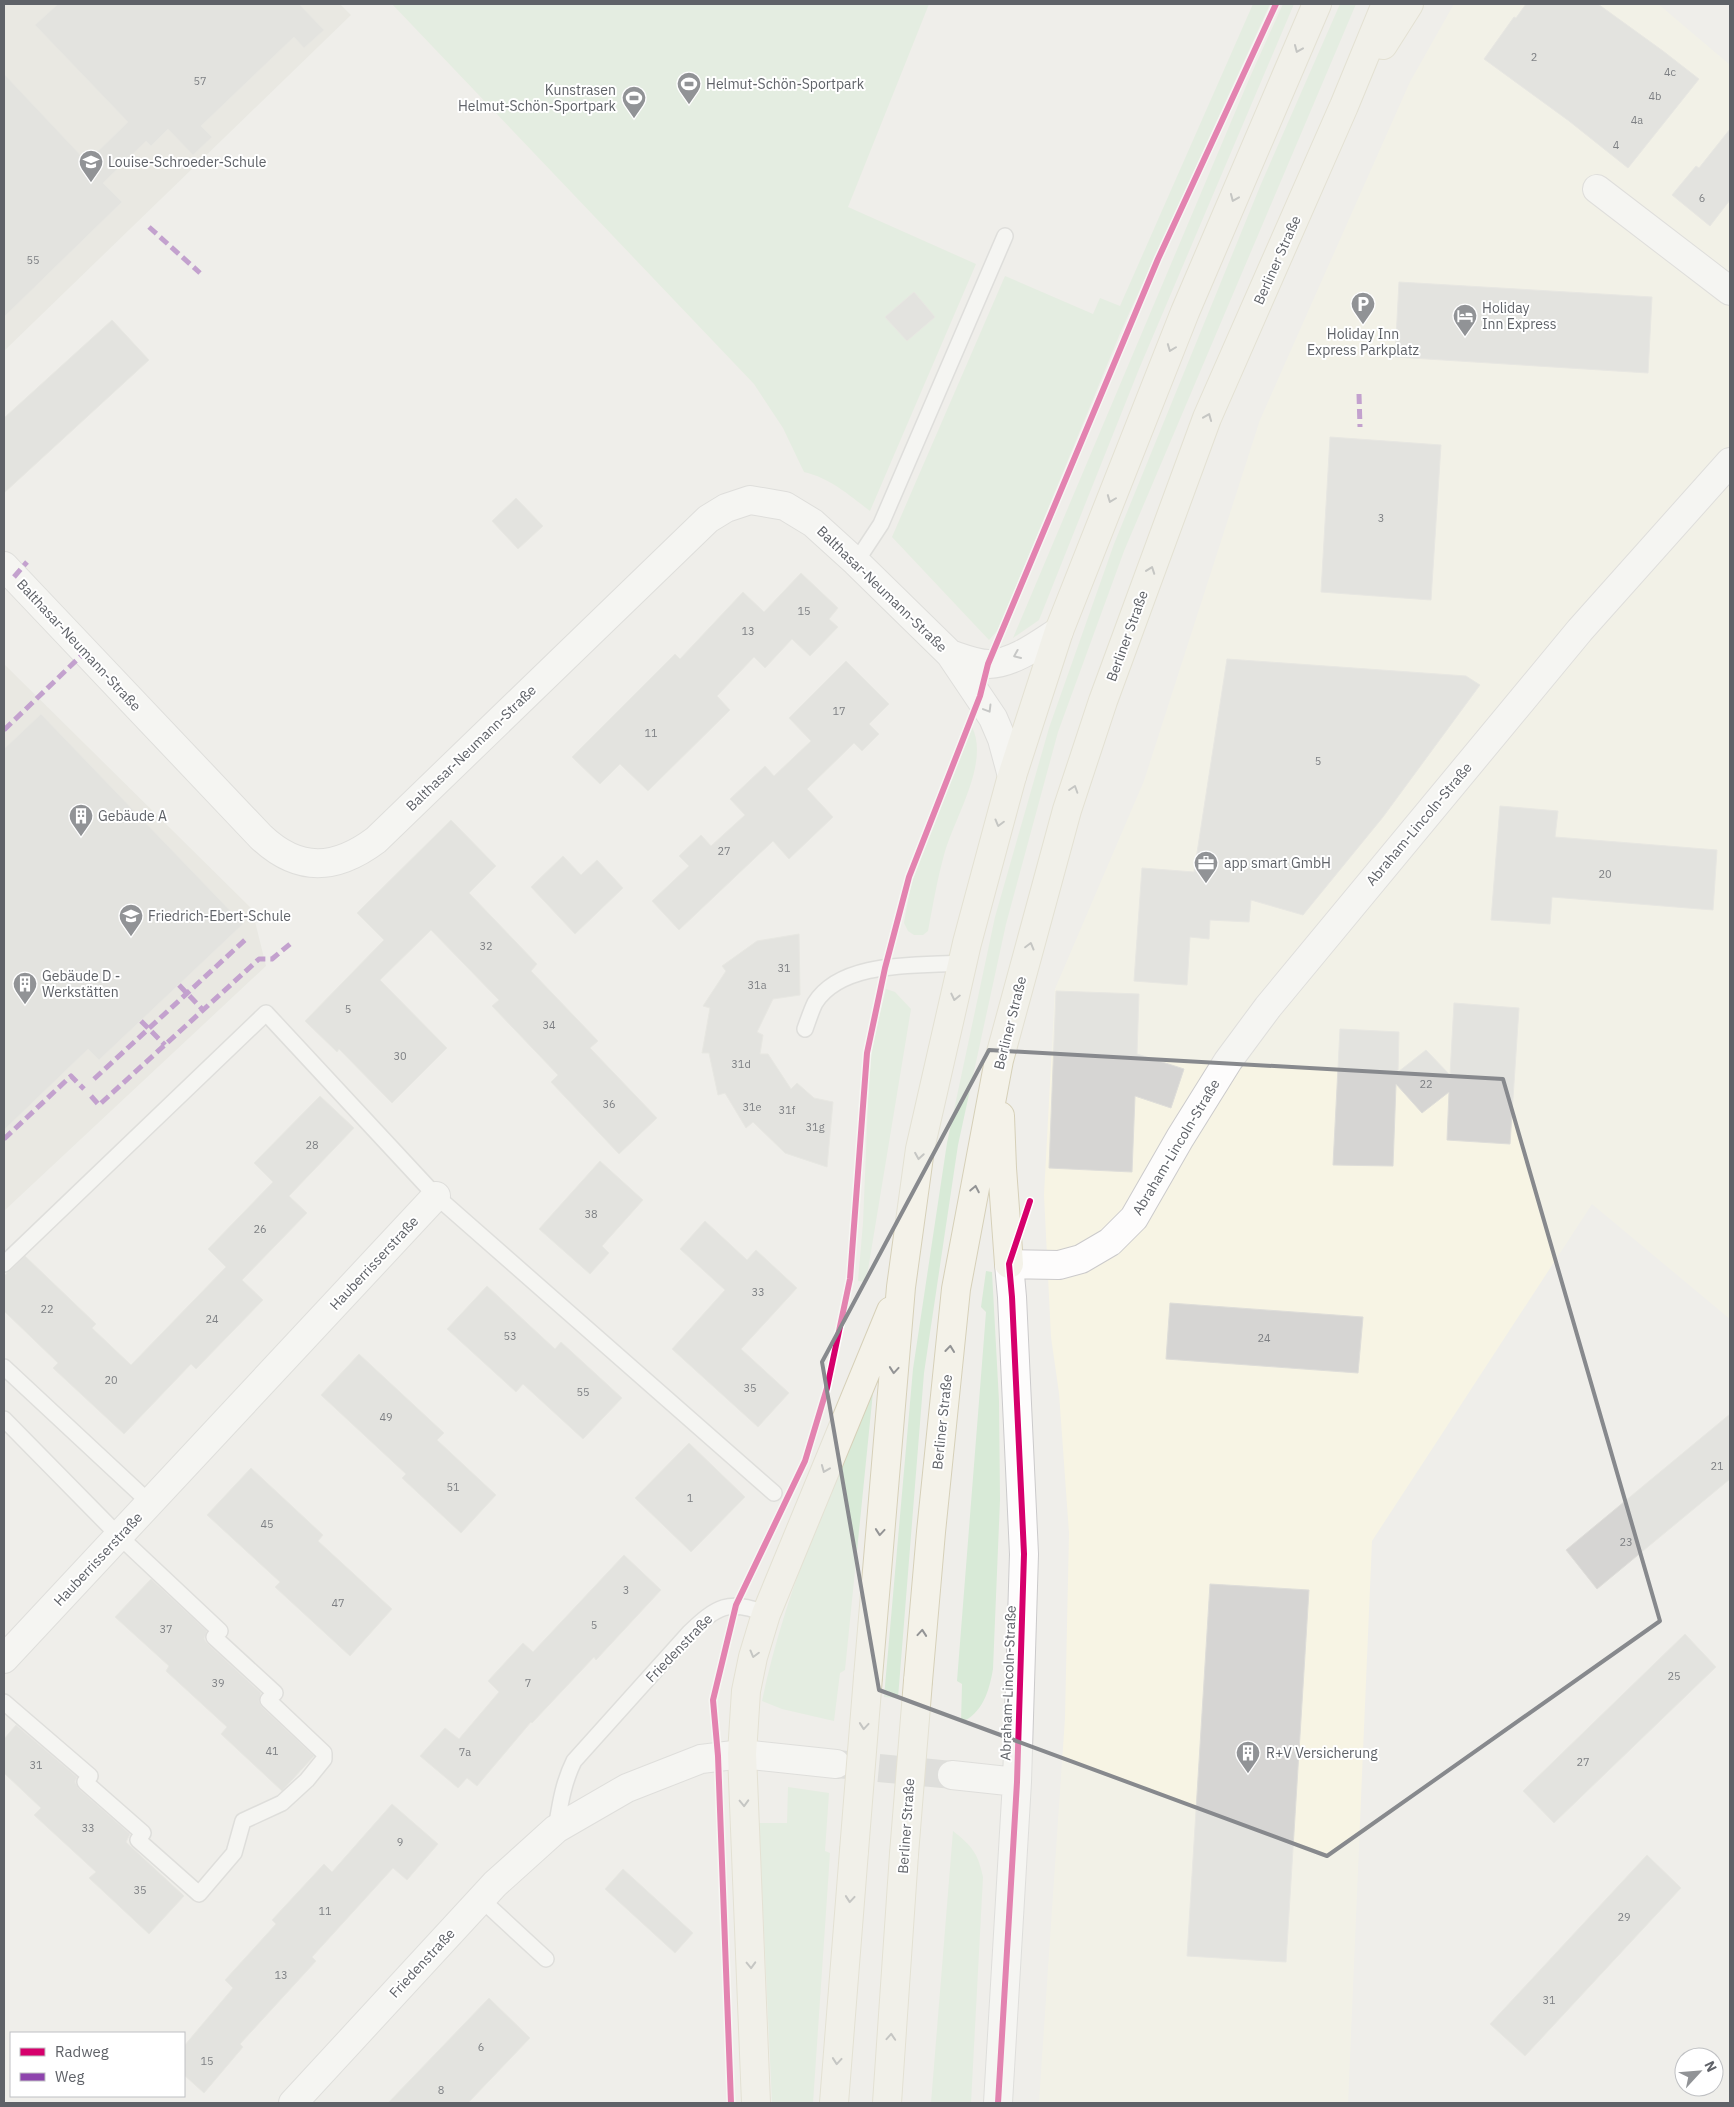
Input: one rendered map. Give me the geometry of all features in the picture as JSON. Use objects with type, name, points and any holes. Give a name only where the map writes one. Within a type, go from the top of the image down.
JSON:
[{"type":"main road","points":[[834,2103],[901,1287],[920,1149],[963,963],[1012,776],[1059,631],[1185,312],[1317,4]]},
{"type":"main road","name":"Berliner Straße","points":[[887,2103],[918,1681],[956,1289],[999,1060],[1067,810],[1103,701],[1207,418],[1344,106],[1386,4]]},
{"type":"main road","points":[[1344,106],[1409,4]]},
{"type":"main road","points":[[999,1060],[1002,1168],[1009,1264]]},
{"type":"main road","points":[[756,2103],[742,1754],[746,1691],[753,1657],[766,1614],[901,1287]]},
{"type":"street","points":[[1597,189],[1730,292]]},
{"type":"street","name":"Abraham-Lincoln-Straße","points":[[998,2103],[1017,1782],[1024,1554],[1009,1264],[1059,1265],[1081,1259],[1110,1242],[1134,1218],[1180,1138],[1219,1077],[1268,1007],[1580,630],[1730,462]]},
{"type":"street","name":"Balthasar-Neumann-Straße","points":[[4,566],[266,842],[282,854],[311,863],[328,863],[344,860],[376,840],[701,526],[726,508],[750,500],[785,506],[813,523],[856,562],[950,654],[993,718],[1002,739],[1012,776]]},
{"type":"street","name":"Balthasar-Neumann-Straße","points":[[950,654],[988,664],[1004,660],[1034,647],[1059,631]]},
{"type":"street","name":"Hauberrisserstraße","points":[[4,1660],[436,1196]]},
{"type":"street","name":"Friedenstraße","points":[[293,2103],[482,1899],[556,1829],[627,1788],[701,1759],[742,1754],[836,1764]]},
{"type":"street","points":[[952,1775],[1017,1782]]},
{"type":"lane","points":[[856,562],[881,524],[1005,236]]},
{"type":"lane","points":[[805,1029],[815,1003],[836,982],[856,973],[885,968],[963,963]]},
{"type":"lane","points":[[4,1264],[266,1012],[436,1196],[774,1493]]},
{"type":"lane","points":[[4,1368],[150,1503]]},
{"type":"lane","points":[[4,1419],[119,1536],[220,1631],[214,1637],[275,1693],[268,1700],[324,1753],[324,1759],[307,1780],[282,1802],[243,1820],[234,1853],[199,1894],[138,1840],[143,1834],[85,1782],[90,1776],[4,1702]]},
{"type":"lane","name":"Friedenstraße","points":[[556,1829],[566,1776],[574,1761],[689,1633],[708,1615],[721,1608],[736,1605],[750,1607],[766,1614]]},
{"type":"lane","points":[[482,1899],[546,1959]]},
{"type":"highlighted area","points":[[989,1050],[1503,1079],[1660,1621],[1327,1856],[879,1690],[822,1362]]},
{"type":"shaded area","name":"Louise-Schroeder-Schule","points":[[4,4],[340,4],[351,15],[4,351]]},
{"type":"shaded area","points":[[1454,4],[1658,4],[1730,65],[1730,1319],[1592,1204],[1372,1541],[1348,2103],[1039,2103],[1065,1718],[1069,1533],[1059,1393],[1051,1337],[1044,1195],[1055,989],[1144,781],[1260,420],[1410,82]]},
{"type":"shaded area","name":"Friedrich-Ebert-Schule","points":[[4,664],[252,909],[266,966],[4,1211]]},
{"type":"green space","name":"Helmut-Schön-Sportpark","points":[[392,4],[929,4],[848,207],[976,264],[870,511],[831,483],[804,472],[783,428],[754,384]]},
{"type":"green space","points":[[1253,4],[1270,4],[1121,331],[998,630],[989,640],[892,537],[1005,276],[1093,314],[1100,298],[1120,306]]},
{"type":"green space","points":[[1283,4],[1294,4],[1139,369],[1039,620],[1013,638],[1250,77]]},
{"type":"green space","points":[[1340,4],[1356,4],[1124,551],[1058,732],[1006,924],[958,1145],[924,1373],[898,1698],[884,1697],[913,1369],[947,1143],[995,917],[1049,728],[1114,544],[1261,184]]},
{"type":"green space","points":[[972,727],[976,741],[977,757],[974,774],[944,855],[928,931],[923,935],[914,935],[908,931],[904,923],[912,879]]},
{"type":"green space","points":[[886,989],[895,992],[911,1009],[866,1282],[858,1281],[863,1223],[870,1055]]},
{"type":"green space","points":[[986,1271],[992,1272],[999,1401],[1000,1500],[993,1669],[987,1693],[980,1707],[961,1723],[962,1684],[957,1681],[986,1312],[981,1307]]},
{"type":"green space","points":[[874,1382],[845,1670],[840,1673],[834,1721],[782,1709],[762,1701],[783,1619],[796,1579]]},
{"type":"green space","points":[[788,1787],[829,1793],[825,1851],[830,1853],[813,2103],[772,2103],[759,1823],[787,1823]]},
{"type":"green space","points":[[953,1831],[973,1851],[979,1862],[983,1877],[971,2103],[931,2103]]},
{"type":"building","name":"Louise-Schroeder-Schule","points":[[58,4],[299,4],[324,30],[304,48],[294,37],[201,126],[212,137],[193,155],[168,129],[151,146],[146,141],[103,183],[122,202],[4,317],[4,74],[87,162],[128,122],[35,25]]},
{"type":"building","points":[[1526,4],[1598,4],[1699,79],[1628,168],[1569,121],[1484,59],[1514,17],[1516,18]]},
{"type":"building","points":[[1730,129],[1730,200],[1710,226],[1672,195],[1696,166],[1699,168]]},
{"type":"building","points":[[1399,282],[1652,297],[1648,373],[1395,357]]},
{"type":"building","points":[[914,292],[935,317],[907,341],[885,317]]},
{"type":"building","points":[[112,320],[149,360],[4,493],[4,418]]},
{"type":"building","points":[[1330,437],[1441,445],[1431,600],[1321,592]]},
{"type":"building","points":[[516,498],[543,526],[518,549],[492,521]]},
{"type":"building","points":[[801,573],[838,608],[829,619],[838,627],[810,656],[792,639],[765,668],[754,657],[717,696],[730,710],[648,791],[620,764],[600,784],[572,757],[675,654],[680,659],[743,592],[764,612]]},
{"type":"building","points":[[1227,659],[1466,676],[1480,685],[1383,817],[1303,915],[1251,900],[1249,922],[1210,920],[1209,939],[1190,937],[1187,985],[1134,981],[1142,868],[1194,872]]},
{"type":"building","points":[[846,661],[889,704],[869,724],[879,734],[862,751],[854,743],[807,789],[833,817],[789,859],[773,841],[679,930],[652,901],[689,866],[679,856],[701,835],[711,846],[745,815],[730,799],[765,766],[774,776],[811,741],[789,718]]},
{"type":"building","name":"Friedrich-Ebert-Schule","points":[[41,714],[243,924],[99,1060],[88,1049],[4,1130],[4,749]]},
{"type":"building","points":[[1500,806],[1558,811],[1555,837],[1717,850],[1713,910],[1552,897],[1550,924],[1491,920]]},
{"type":"building","points":[[451,820],[496,866],[469,893],[537,964],[531,971],[598,1041],[590,1048],[657,1118],[619,1154],[551,1082],[558,1075],[492,1006],[499,1000],[431,930],[380,980],[447,1048],[392,1103],[339,1049],[337,1052],[305,1021],[384,940],[357,913]]},
{"type":"building","points":[[563,856],[581,875],[597,860],[623,888],[575,934],[531,887]]},
{"type":"building","points":[[799,934],[800,995],[773,999],[757,1032],[763,1035],[760,1054],[768,1054],[791,1089],[797,1083],[814,1098],[833,1102],[827,1167],[785,1153],[753,1122],[746,1128],[725,1093],[718,1095],[709,1053],[702,1053],[710,1008],[703,1006],[726,971],[722,966],[757,941]]},
{"type":"building","points":[[1056,991],[1139,994],[1137,1054],[1184,1069],[1171,1108],[1135,1096],[1132,1172],[1049,1168]]},
{"type":"building","points":[[1454,1003],[1519,1008],[1510,1144],[1447,1140],[1449,1092],[1422,1113],[1396,1084],[1393,1166],[1333,1165],[1340,1029],[1399,1032],[1398,1072],[1426,1050],[1450,1075]]},
{"type":"building","points":[[320,1096],[354,1128],[289,1196],[307,1213],[242,1280],[263,1300],[196,1369],[191,1364],[124,1434],[53,1368],[58,1363],[4,1311],[4,1276],[25,1256],[96,1324],[92,1328],[131,1365],[226,1267],[208,1249],[273,1182],[254,1163]]},
{"type":"building","points":[[600,1161],[643,1200],[602,1246],[609,1253],[590,1274],[539,1229]]},
{"type":"building","points":[[705,1221],[747,1260],[756,1250],[797,1288],[741,1349],[789,1393],[758,1427],[672,1349],[725,1290],[680,1249]]},
{"type":"building","points":[[487,1286],[555,1349],[561,1342],[622,1398],[583,1439],[523,1384],[516,1392],[447,1329]]},
{"type":"building","points":[[1170,1303],[1363,1317],[1358,1373],[1166,1359]]},
{"type":"building","points":[[359,1354],[444,1433],[437,1440],[496,1495],[461,1533],[402,1478],[406,1474],[321,1395]]},
{"type":"building","points":[[1730,1414],[1730,1479],[1597,1589],[1566,1550]]},
{"type":"building","points":[[689,1443],[745,1497],[691,1552],[635,1498]]},
{"type":"building","points":[[251,1468],[323,1535],[318,1541],[392,1609],[350,1656],[275,1587],[280,1582],[207,1515]]},
{"type":"building","points":[[624,1555],[661,1590],[596,1660],[594,1657],[531,1722],[477,1786],[467,1778],[458,1788],[420,1756],[445,1728],[459,1739],[499,1692],[488,1681],[523,1643],[533,1652]]},
{"type":"building","points":[[151,1579],[207,1631],[204,1639],[208,1644],[261,1693],[259,1701],[262,1707],[314,1756],[282,1791],[221,1734],[227,1727],[166,1671],[169,1666],[115,1617]]},
{"type":"building","name":"R+V Versicherung","points":[[1210,1584],[1309,1590],[1286,1962],[1187,1956]]},
{"type":"building","points":[[1685,1634],[1716,1667],[1554,1823],[1523,1791]]},
{"type":"building","points":[[16,1725],[77,1777],[75,1782],[79,1789],[130,1834],[126,1842],[184,1896],[149,1934],[89,1878],[96,1872],[34,1815],[41,1808],[4,1773],[4,1739]]},
{"type":"building","points":[[392,1804],[438,1844],[407,1880],[393,1868],[312,1957],[316,1961],[240,2044],[243,2047],[204,2093],[185,2076],[185,2045],[233,1988],[225,1980],[276,1924],[272,1920],[324,1864],[332,1872]]},
{"type":"building","points":[[1647,1855],[1681,1888],[1525,2056],[1490,2024]]},
{"type":"building","points":[[623,1869],[693,1933],[675,1953],[605,1889]]},
{"type":"building","points":[[489,1998],[530,2038],[468,2103],[388,2103]]},
{"type":"tunnel","points":[[837,1764],[952,1775]]},
{"type":"marked path","points":[[149,227],[200,273]]},
{"type":"marked path","points":[[1359,394],[1360,427]]},
{"type":"marked path","points":[[14,577],[27,562]]},
{"type":"marked path","points":[[4,730],[85,652]]},
{"type":"marked path","points":[[94,1079],[246,939]]},
{"type":"marked path","points":[[91,1096],[99,1105],[259,959],[272,959],[290,944]]},
{"type":"marked path","points":[[179,985],[203,1010]]},
{"type":"marked path","points":[[141,1021],[165,1045]]},
{"type":"marked path","points":[[4,1139],[71,1076],[84,1089]]},
{"type":"cycle path","points":[[731,2103],[718,1756],[713,1700],[736,1605],[805,1461],[827,1388],[850,1279],[867,1053],[885,968],[909,877],[980,696],[988,664],[1158,259],[1276,4]]},
{"type":"cycle path","points":[[998,2103],[1017,1782],[1024,1554],[1009,1264],[1030,1201]]},
{"type":"place","name":"Helmut-Schön-Sportpark","points":[[689,105]]},
{"type":"place","name":"Kunstrasen Helmut-Schön-Sportpark","points":[[634,119]]},
{"type":"place","name":"Louise-Schroeder-Schule","points":[[91,183]]},
{"type":"place","name":"Holiday Inn Express Parkplatz","points":[[1363,325]]},
{"type":"place","name":"Holiday Inn Express","points":[[1465,337]]},
{"type":"place","name":"Gebäude A","points":[[81,837]]},
{"type":"place","name":"app smart GmbH","points":[[1206,884]]},
{"type":"place","name":"Friedrich-Ebert-Schule","points":[[131,937]]},
{"type":"place","name":"Gebäude D - Werkstätten","points":[[25,1005]]},
{"type":"place","name":"R+V Versicherung","points":[[1248,1774]]}]
